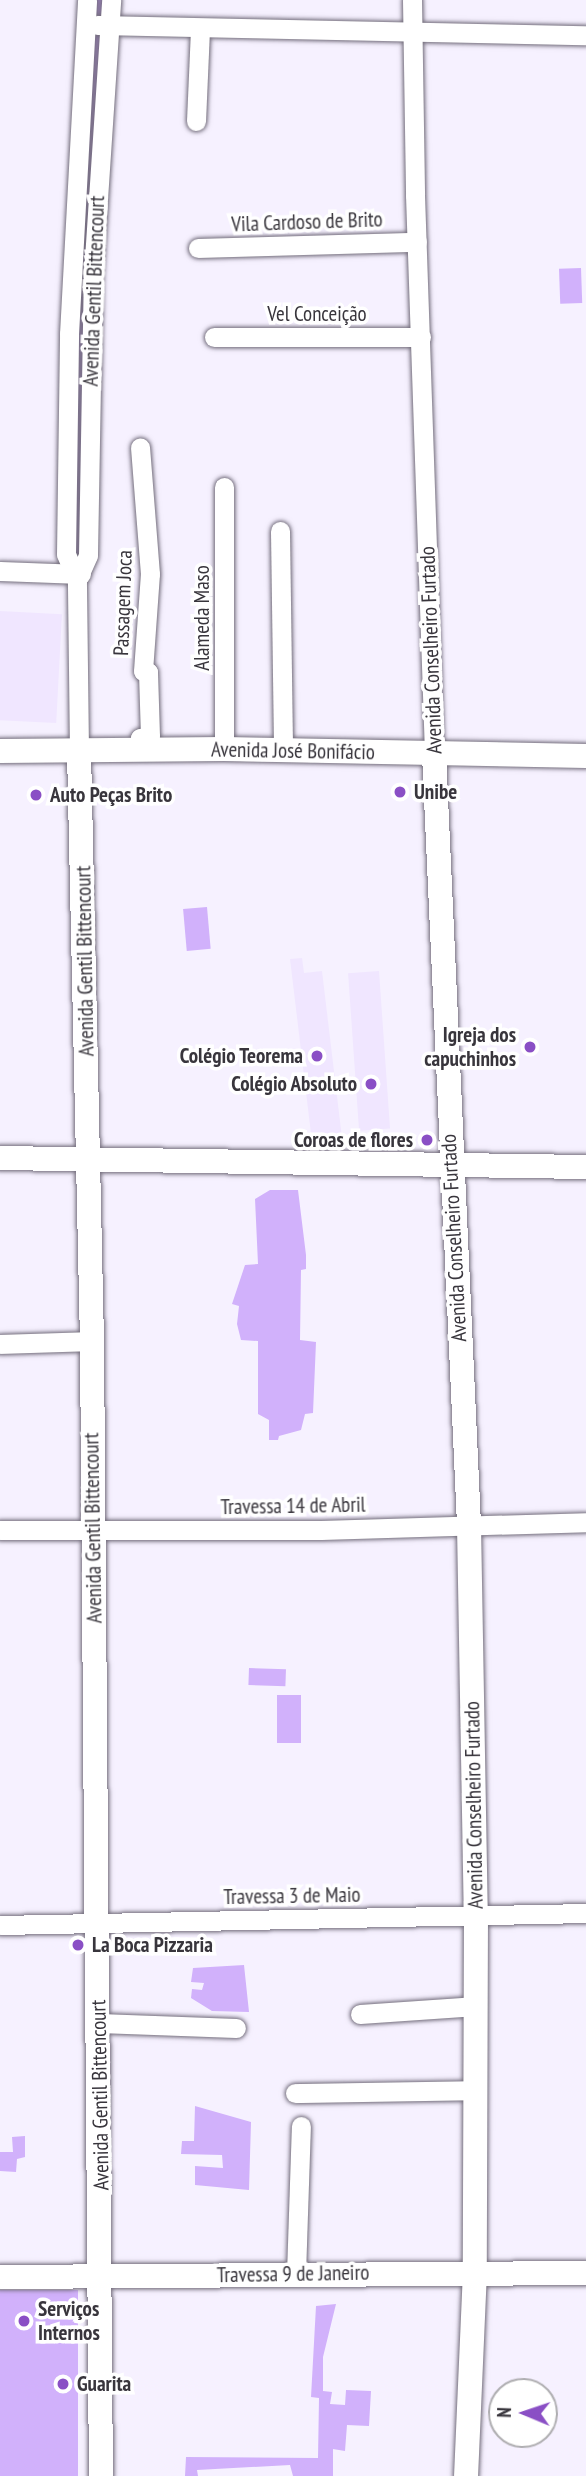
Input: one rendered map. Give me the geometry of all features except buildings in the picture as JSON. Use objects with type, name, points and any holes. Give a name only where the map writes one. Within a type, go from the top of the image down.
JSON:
[{"type":"main road","name":"Avenida José Bonifácio","points":[[0,751],[224,749],[586,756]]},
{"type":"main road","name":"Avenida Gentil Bittencourt","points":[[79,751],[92,1341],[102,2276],[101,2476]]},
{"type":"main road","name":"Avenida Conselheiro Furtado","points":[[434,754],[450,1167],[468,1525],[476,1915],[475,2272],[466,2476]]},
{"type":"main road","points":[[0,1158],[586,1167]]},
{"type":"main road","name":"Travessa 9 de Janeiro","points":[[0,2277],[586,2273]]},
{"type":"street","name":"Avenida Gentil Bittencourt","points":[[79,751],[77,576],[88,555],[96,25],[88,0]]},
{"type":"street","name":"Avenida Gentil Bittencourt","points":[[96,25],[111,0]]},
{"type":"street","name":"Avenida Conselheiro Furtado","points":[[412,0],[434,754]]},
{"type":"street","points":[[96,25],[586,35]]},
{"type":"street","points":[[196,121],[200,29]]},
{"type":"street","name":"Vila Cardoso de Brito","points":[[198,248],[417,242]]},
{"type":"street","name":"Vel Conceição","points":[[214,337],[421,337]]},
{"type":"street","name":"Passagem Joca","points":[[140,447],[150,574],[143,671],[148,672],[150,736],[140,738],[140,750]]},
{"type":"street","name":"Alameda Maso","points":[[223,487],[224,749]]},
{"type":"street","points":[[280,531],[283,750]]},
{"type":"street","points":[[0,571],[77,576]]},
{"type":"street","points":[[0,1344],[92,1341]]},
{"type":"street","name":"Travessa 14 de Abril","points":[[0,1530],[321,1530],[586,1522]]},
{"type":"street","name":"Travessa 3 de Maio","points":[[0,1924],[586,1913]]},
{"type":"street","points":[[360,2014],[477,2006]]},
{"type":"street","points":[[99,2024],[236,2028]]},
{"type":"street","points":[[295,2093],[477,2090]]},
{"type":"street","points":[[296,2274],[301,2126]]},
{"type":"shaded area","points":[[94,0],[103,0],[82,562],[71,560],[75,391]]},
{"type":"shaded area","points":[[581,268],[582,303],[560,304],[559,269]]},
{"type":"shaded area","points":[[0,611],[62,614],[56,723],[0,720]]},
{"type":"shaded area","points":[[207,907],[211,949],[187,951],[183,909]]},
{"type":"shaded area","name":"Colégio Teorema","points":[[302,958],[304,973],[322,971],[342,1138],[312,1142],[290,959]]},
{"type":"shaded area","name":"Colégio Absoluto","points":[[379,971],[390,1129],[359,1131],[348,973]]},
{"type":"shaded area","points":[[270,1190],[298,1190],[306,1255],[306,1269],[301,1270],[300,1340],[316,1342],[313,1413],[305,1414],[301,1430],[279,1436],[278,1440],[269,1440],[269,1420],[258,1414],[258,1341],[241,1340],[237,1324],[239,1306],[232,1304],[245,1265],[258,1264],[255,1199]]},
{"type":"shaded area","points":[[249,1668],[286,1669],[285,1686],[248,1685]]},
{"type":"shaded area","points":[[277,1695],[301,1695],[301,1743],[277,1743]]},
{"type":"shaded area","points":[[244,1965],[249,2012],[212,2011],[191,1998],[192,1989],[202,1990],[204,1983],[191,1982],[193,1968]]},
{"type":"shaded area","points":[[195,2106],[251,2122],[249,2190],[195,2185],[195,2166],[223,2168],[222,2155],[181,2154],[182,2141],[194,2141]]},
{"type":"shaded area","points":[[25,2136],[25,2157],[17,2159],[16,2172],[0,2171],[0,2152],[13,2152],[12,2137]]},
{"type":"shaded area","points":[[0,2290],[78,2290],[78,2476],[0,2476]]},
{"type":"shaded area","points":[[336,2304],[323,2357],[323,2391],[332,2392],[330,2404],[345,2405],[346,2390],[371,2391],[369,2426],[347,2425],[345,2451],[333,2449],[333,2476],[293,2476],[290,2465],[197,2470],[198,2476],[185,2476],[186,2457],[318,2458],[319,2398],[311,2397],[316,2306]]},
{"type":"place","name":"Unibe","points":[[400,792]]},
{"type":"place","name":"Auto Peças Brito","points":[[36,795]]},
{"type":"place","name":"Igreja dos capuchinhos","points":[[530,1047]]},
{"type":"place","name":"Colégio Teorema","points":[[317,1056]]},
{"type":"place","name":"Colégio Absoluto","points":[[371,1084]]},
{"type":"place","name":"Coroas de flores","points":[[427,1140]]},
{"type":"place","name":"La Boca Pizzaria","points":[[78,1945]]},
{"type":"place","name":"Serviços Internos","points":[[24,2321]]},
{"type":"place","name":"Guarita","points":[[63,2384]]}]
